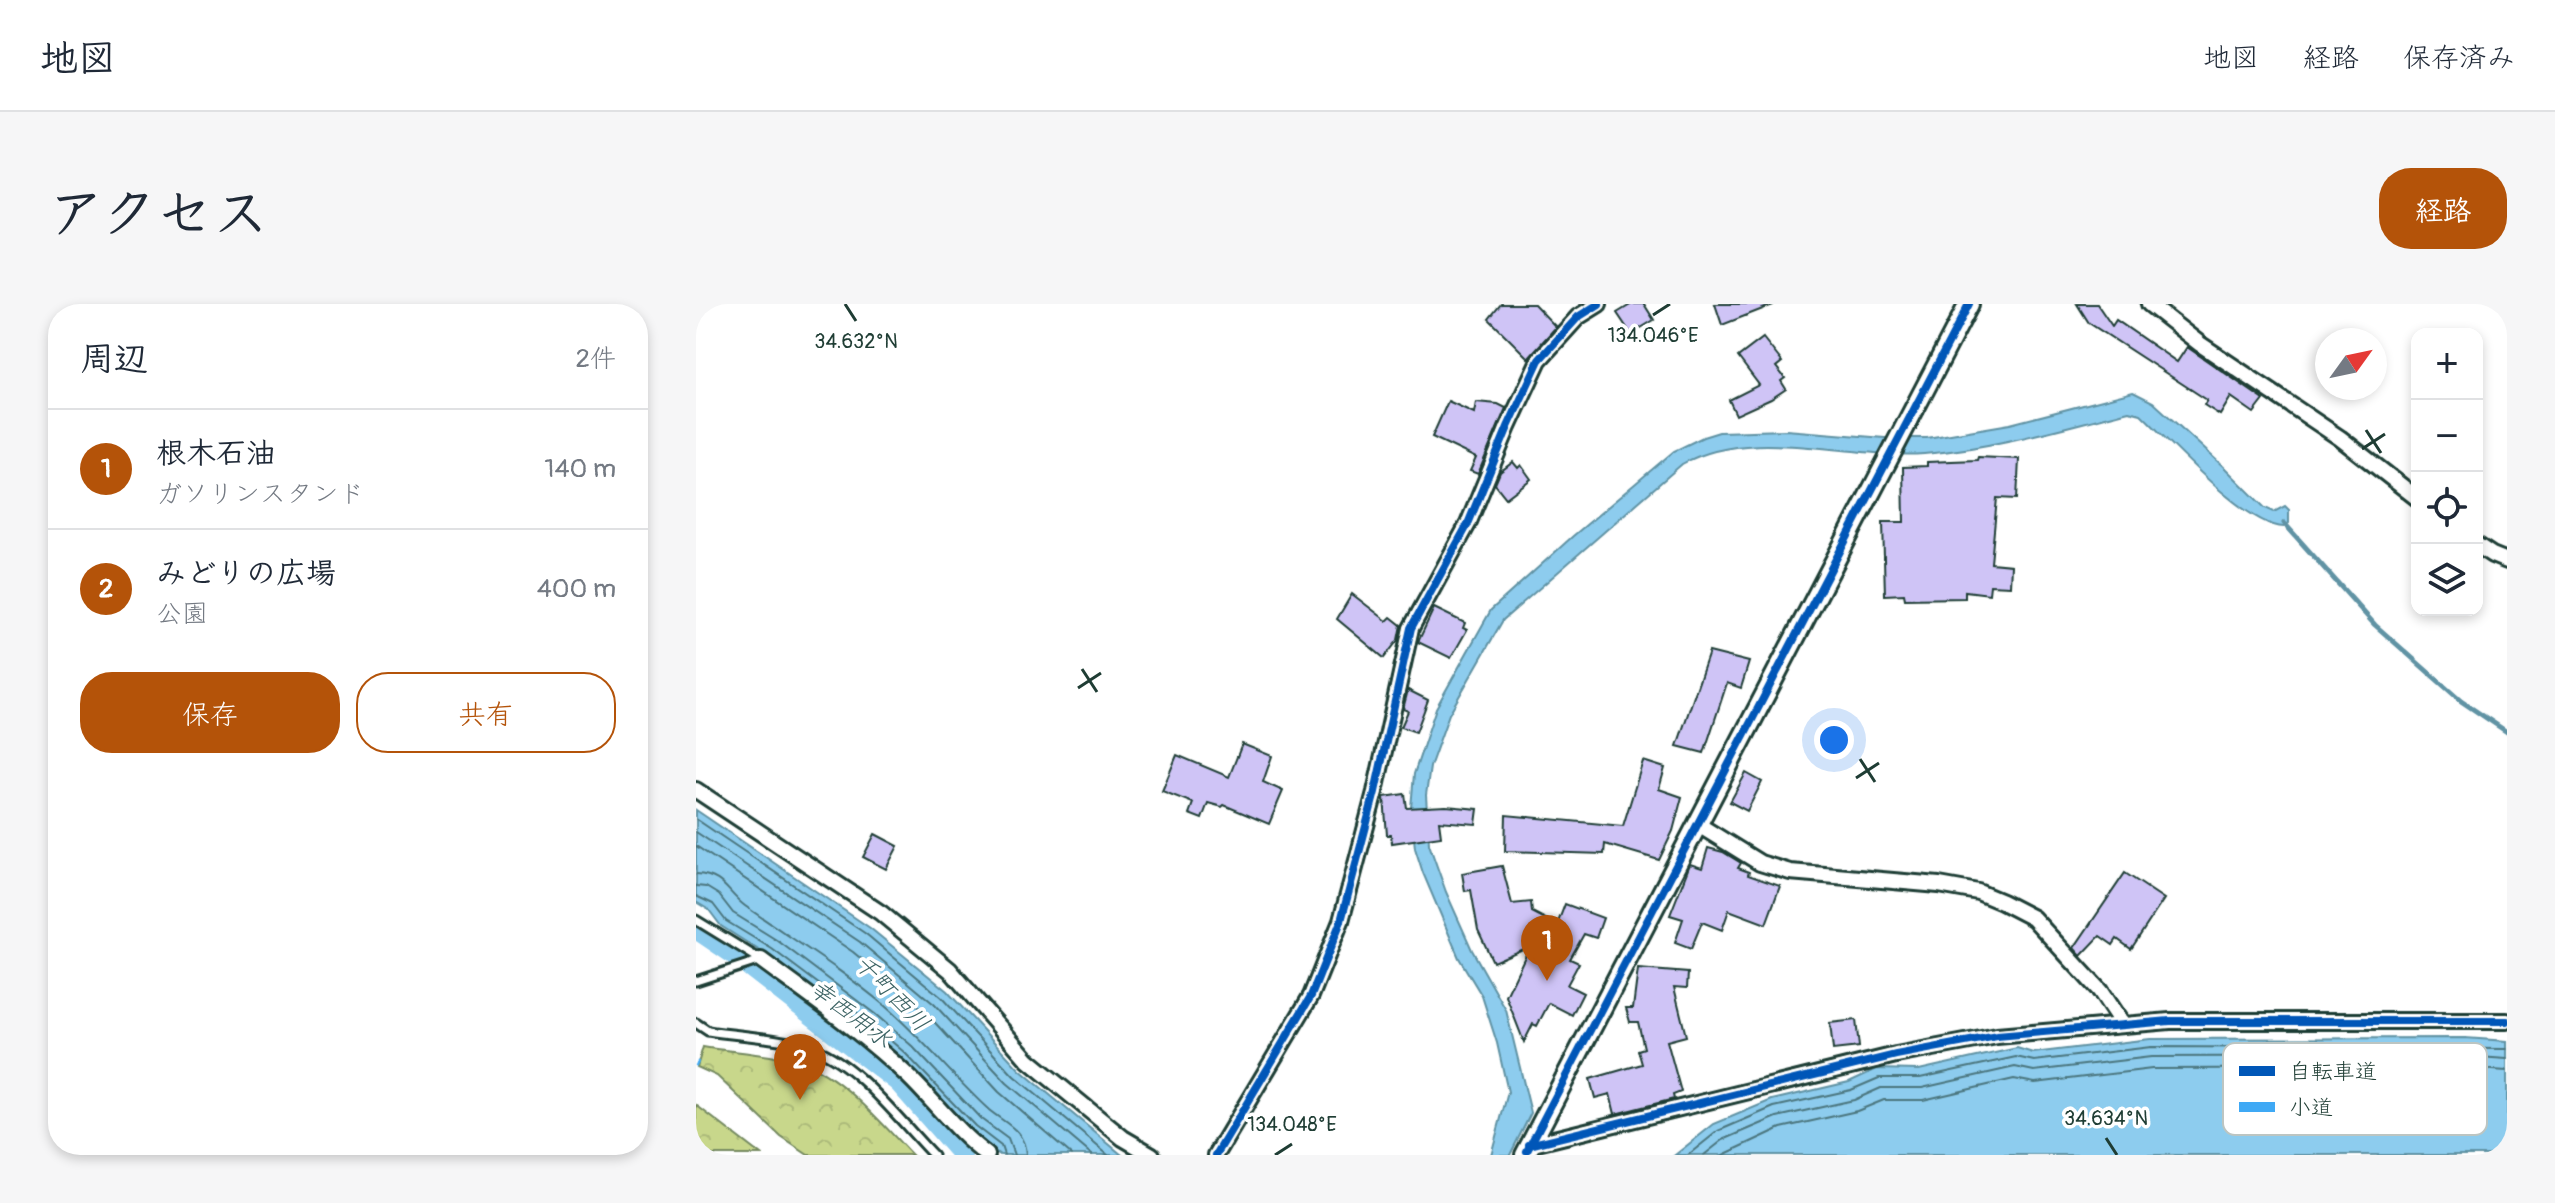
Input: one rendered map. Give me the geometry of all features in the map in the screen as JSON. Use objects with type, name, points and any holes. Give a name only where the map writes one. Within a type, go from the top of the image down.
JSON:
[{"type":"street","points":[[1216,1155],[1311,996],[1341,921],[1375,792],[1411,628],[1468,524],[1539,360],[1578,317],[1599,304]]},
{"type":"street","points":[[1527,1150],[1969,304]]},
{"type":"street","points":[[2149,304],[2200,344],[2340,438],[2411,493]]},
{"type":"street","points":[[2483,549],[2507,561]]},
{"type":"street","points":[[696,790],[881,913],[950,970],[1028,1060],[1123,1138],[1152,1155]]},
{"type":"street","points":[[1697,824],[1760,863],[1790,872],[1939,885],[1978,892],[2002,902],[2033,918],[2100,991],[2122,1024]]},
{"type":"street","points":[[758,960],[869,1040],[910,1077],[969,1142],[987,1155]]},
{"type":"street","points":[[1527,1150],[1896,1055],[1997,1036],[2122,1024],[2406,1019],[2507,1021]]},
{"type":"lane","points":[[696,920],[758,960]]},
{"type":"lane","points":[[696,981],[758,960]]},
{"type":"lane","points":[[696,1023],[708,1031],[807,1046],[828,1054],[867,1086],[933,1155]]},
{"type":"green space","points":[[703,1047],[779,1057],[817,1069],[862,1103],[912,1155],[808,1155],[781,1137],[717,1076],[697,1067]]},
{"type":"green space","points":[[696,1105],[761,1155],[696,1155]]},
{"type":"water","points":[[2133,392],[2153,402],[2265,508],[2274,512],[2285,506],[2289,510],[2289,523],[2284,527],[2268,523],[2249,513],[2209,481],[2141,414],[2129,411],[2002,442],[1924,454],[1800,446],[1738,447],[1709,453],[1682,464],[1503,620],[1449,714],[1430,767],[1426,795],[1429,844],[1472,950],[1506,1010],[1531,1113],[1510,1155],[1491,1155],[1508,1092],[1497,1043],[1482,996],[1459,958],[1423,873],[1415,848],[1411,808],[1414,774],[1436,708],[1491,610],[1674,451],[1703,437],[1719,432],[1786,430],[1927,438],[2010,424]]},
{"type":"water","name":"千町西川","points":[[696,810],[870,928],[947,991],[1020,1070],[1122,1155],[1000,1155],[969,1132],[899,1059],[863,1027],[768,956],[721,926],[709,910],[696,902]]},
{"type":"water","points":[[2465,1038],[2507,1041],[2507,1155],[1675,1155],[1714,1124],[1772,1100],[1849,1082],[1877,1069],[1919,1070],[2017,1048],[2033,1053],[2150,1039]]},
{"type":"building","points":[[1501,304],[1534,304],[1556,327],[1528,358],[1489,319]]},
{"type":"building","points":[[1632,304],[1644,304],[1654,320],[1631,334],[1617,313]]},
{"type":"building","points":[[1715,304],[1773,304],[1773,305],[1722,325]]},
{"type":"building","points":[[2077,304],[2097,304],[2112,326],[2116,320],[2177,362],[2187,347],[2264,400],[2254,413],[2231,397],[2220,415],[2204,405],[2207,400],[2089,323]]},
{"type":"building","points":[[1763,338],[1782,362],[1776,367],[1785,378],[1781,381],[1786,389],[1736,415],[1729,400],[1759,385],[1738,357]]},
{"type":"building","points":[[1448,401],[1474,413],[1476,402],[1506,408],[1478,474],[1470,471],[1476,458],[1432,437]]},
{"type":"building","points":[[1978,457],[2019,459],[2017,499],[1997,498],[1991,563],[2011,565],[2010,586],[1990,585],[1989,594],[1965,591],[1965,598],[1905,599],[1904,594],[1885,595],[1883,522],[1904,522],[1903,467],[1927,466],[1927,462],[1977,460]]},
{"type":"building","points":[[1513,462],[1518,468],[1521,465],[1531,479],[1506,498],[1495,484],[1500,472]]},
{"type":"building","points":[[1352,594],[1387,621],[1391,617],[1401,625],[1398,640],[1384,658],[1337,619]]},
{"type":"building","points":[[1434,608],[1465,623],[1463,628],[1467,630],[1451,658],[1418,642]]},
{"type":"building","points":[[1709,652],[1749,662],[1741,688],[1727,683],[1704,753],[1677,746]]},
{"type":"building","points":[[1408,690],[1428,700],[1416,732],[1401,727],[1408,711],[1403,709]]},
{"type":"building","points":[[1242,744],[1272,756],[1263,782],[1283,791],[1269,824],[1224,805],[1208,803],[1202,819],[1189,814],[1193,803],[1162,791],[1177,755],[1229,777]]},
{"type":"building","points":[[1643,761],[1665,768],[1659,789],[1682,797],[1673,831],[1659,860],[1605,844],[1604,854],[1505,851],[1506,815],[1623,826]]},
{"type":"building","points":[[1746,773],[1762,782],[1747,811],[1730,802]]},
{"type":"building","points":[[1405,794],[1407,808],[1446,806],[1478,809],[1476,824],[1439,821],[1441,836],[1392,843],[1391,835],[1387,835],[1384,797]]},
{"type":"building","points":[[875,834],[898,846],[886,869],[863,857]]},
{"type":"building","points":[[1708,848],[1723,852],[1741,863],[1738,868],[1749,872],[1748,875],[1780,886],[1766,924],[1729,910],[1722,930],[1702,922],[1691,949],[1675,943],[1683,919],[1670,915],[1690,864],[1702,868]]},
{"type":"building","points":[[1502,866],[1512,904],[1531,902],[1532,912],[1557,925],[1565,904],[1603,918],[1596,938],[1584,934],[1570,959],[1579,963],[1567,985],[1583,993],[1572,1015],[1549,1003],[1524,1042],[1506,996],[1530,946],[1493,962],[1478,930],[1471,890],[1465,891],[1462,873]]},
{"type":"building","points":[[2125,873],[2164,899],[2131,949],[2117,939],[2113,945],[2100,936],[2081,956],[2074,948]]},
{"type":"building","points":[[1638,969],[1688,973],[1687,988],[1674,987],[1686,1036],[1667,1041],[1681,1092],[1673,1095],[1674,1099],[1615,1114],[1610,1094],[1595,1098],[1590,1079],[1642,1064],[1638,1050],[1644,1048],[1638,1022],[1630,1022],[1626,1008],[1633,1008]]},
{"type":"building","points":[[1856,1020],[1859,1047],[1833,1050],[1830,1023]]},
{"type":"waterway","points":[[2284,523],[2375,625],[2461,701],[2507,732]]},
{"type":"waterway","name":"幸西用水","points":[[696,929],[733,954],[898,1082],[962,1155]]},
{"type":"cycle path","points":[[1216,1155],[1311,996],[1341,921],[1375,792],[1411,628],[1468,524],[1539,360],[1578,317],[1599,304]]},
{"type":"cycle path","points":[[1527,1151],[1969,304]]},
{"type":"cycle path","points":[[1529,1145],[1896,1055],[1997,1036],[2170,1021],[2507,1021]]},
{"type":"place","name":"根木石油","points":[[1547,981]]},
{"type":"place","name":"みどりの広場","points":[[800,1100]]}]
